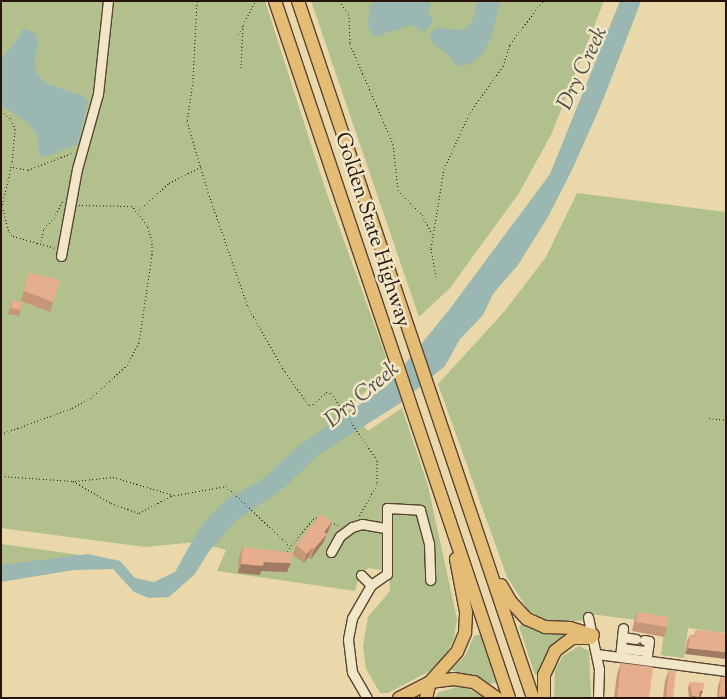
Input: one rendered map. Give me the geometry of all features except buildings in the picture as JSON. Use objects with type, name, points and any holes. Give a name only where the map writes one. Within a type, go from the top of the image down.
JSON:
[{"type":"highway","name":"Golden State Highway","points":[[275,1],[509,698]]},
{"type":"highway","name":"Golden State Highway","points":[[298,1],[532,698]]},
{"type":"highway","points":[[399,698],[430,682],[457,652],[466,623],[447,512]]},
{"type":"highway","points":[[486,558],[511,602],[527,619],[545,627],[570,628],[593,636]]},
{"type":"highway","points":[[544,698],[544,675],[555,652],[572,638],[593,636]]},
{"type":"highway","points":[[430,682],[464,680],[482,686],[496,698]]},
{"type":"highway","points":[[426,698],[430,682]]},
{"type":"street","points":[[62,254],[82,150],[100,81],[108,1]]},
{"type":"street","points":[[367,698],[352,672],[348,638],[352,618],[371,585],[387,574],[385,528],[387,508],[420,510],[429,543],[430,580]]},
{"type":"street","points":[[331,552],[340,536],[352,527],[362,524],[385,528]]},
{"type":"street","points":[[361,575],[371,585]]},
{"type":"street","points":[[588,617],[597,654],[598,698]]},
{"type":"street","points":[[597,654],[622,643],[643,647],[726,671]]},
{"type":"street","points":[[622,643],[643,647]]},
{"type":"path","points":[[197,1],[193,81],[187,121],[248,307],[285,372],[309,405],[314,404],[328,392],[340,405],[379,464],[378,479],[357,518]]},
{"type":"path","points":[[238,34],[255,1]]},
{"type":"path","points":[[339,1],[349,14],[350,44],[393,144],[398,190],[422,214],[433,236]]},
{"type":"path","points":[[436,277],[432,256],[433,236],[444,169],[457,148],[465,123],[503,66],[510,44],[543,1]]},
{"type":"path","points":[[241,68],[243,25]]},
{"type":"path","points":[[1,112],[14,126],[12,166],[2,206],[9,232],[12,236],[41,242],[62,254]]},
{"type":"path","points":[[12,166],[28,170],[82,150]]},
{"type":"path","points":[[138,210],[169,183],[202,167]]},
{"type":"path","points":[[41,242],[46,226],[55,216],[60,202],[74,188]]},
{"type":"path","points":[[1,434],[84,402],[115,379],[131,360],[143,327],[152,246],[150,230],[138,210],[118,204],[71,205]]},
{"type":"path","points":[[709,418],[726,420]]},
{"type":"path","points":[[1,476],[73,482],[112,477],[176,495]]},
{"type":"path","points":[[73,482],[111,504],[135,512],[146,511],[176,495],[215,486],[228,487],[291,547]]},
{"type":"path","points":[[287,551],[313,518],[322,518]]},
{"type":"path","points":[[325,519],[345,526]]},
{"type":"green space","points":[[1,1],[265,1],[325,188],[386,357],[379,379],[349,407],[368,431],[402,408],[428,486],[457,619],[454,638],[445,657],[428,672],[388,693],[380,693],[366,669],[363,646],[368,617],[390,591],[389,575],[381,570],[369,568],[360,573],[355,591],[217,571],[226,550],[196,542],[145,547],[1,528]]},
{"type":"green space","points":[[311,1],[604,1],[551,135],[519,193],[450,288],[419,317]]},
{"type":"green space","points":[[577,193],[726,212],[726,633],[688,628],[684,658],[661,655],[665,624],[584,613],[584,620],[558,623],[543,619],[528,610],[507,577],[438,384],[503,313],[546,257]]},
{"type":"green space","points":[[1,544],[117,560],[1,575]]},
{"type":"green space","points":[[527,623],[562,634],[565,637],[543,673],[535,675],[519,626]]},
{"type":"green space","points":[[482,634],[498,682],[488,684],[451,670],[465,656],[474,636]]},
{"type":"green space","points":[[579,646],[589,651],[591,698],[554,698],[555,669],[563,656]]},
{"type":"green space","points":[[462,686],[486,698],[435,698],[439,692]]},
{"type":"water","points":[[373,1],[431,1],[428,12],[434,21],[424,32],[410,25],[375,37],[368,28],[369,8]]},
{"type":"water","points":[[478,1],[500,1],[491,39],[483,53],[470,64],[456,66],[450,56],[431,42],[430,33],[437,28],[464,30],[472,22]]},
{"type":"water","points":[[620,1],[641,1],[603,100],[572,170],[548,217],[518,265],[493,294],[483,315],[460,339],[445,366],[399,404],[318,455],[284,488],[237,520],[210,550],[194,575],[169,597],[149,598],[134,592],[113,569],[74,570],[1,582],[1,565],[88,554],[120,561],[135,578],[154,582],[175,572],[200,527],[225,500],[262,480],[297,447],[387,386],[449,310],[550,174]]},
{"type":"water","points":[[23,28],[36,34],[38,46],[34,64],[38,76],[48,84],[83,96],[88,101],[78,144],[45,157],[39,155],[37,136],[30,124],[1,105],[1,58],[15,43]]},
{"type":"tunnel","points":[[635,644],[643,645]]},
{"type":"water label","name":"Dry Creek","points":[[584,69]]},
{"type":"water label","name":"Dry Creek","points":[[363,396]]}]
